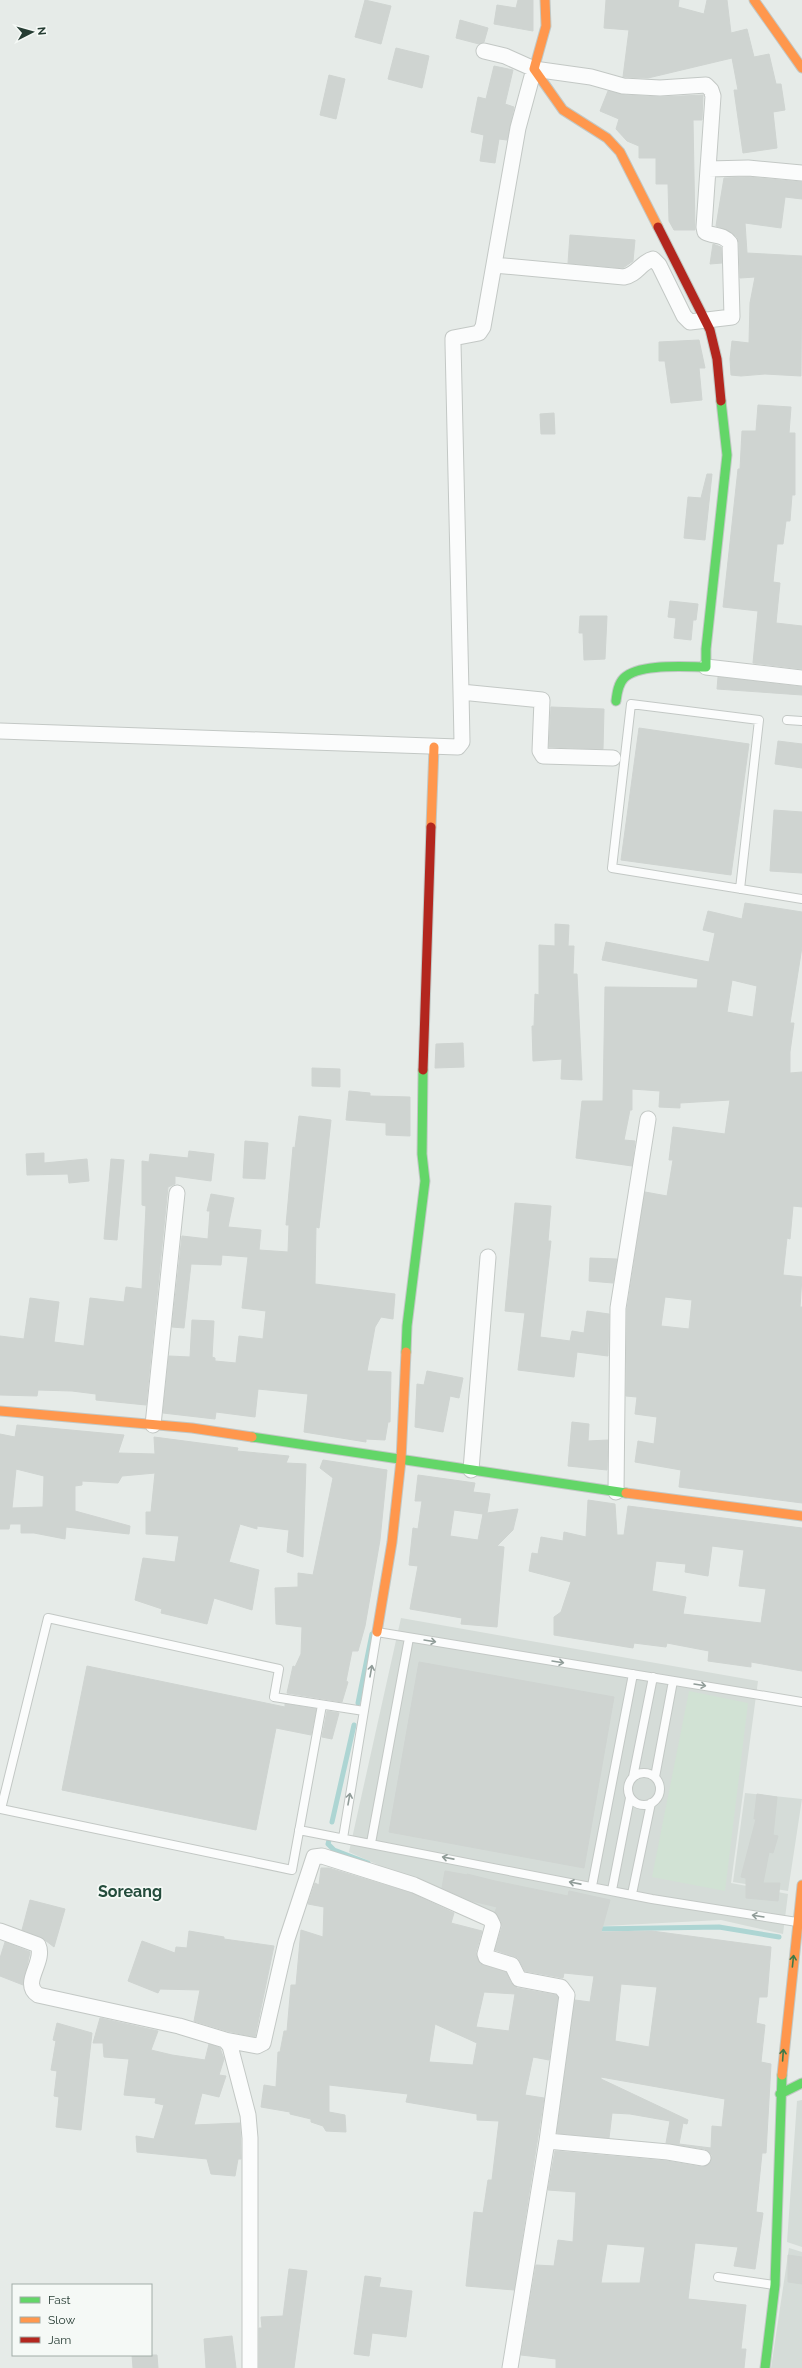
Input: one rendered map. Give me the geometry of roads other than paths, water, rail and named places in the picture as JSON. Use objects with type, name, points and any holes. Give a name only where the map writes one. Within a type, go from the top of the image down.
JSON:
[{"type":"street","points":[[0,731],[434,747],[462,746],[452,343],[453,338],[479,333],[483,327],[518,128],[542,70],[541,48],[548,13],[545,0]]},
{"type":"street","points":[[754,0],[802,68]]},
{"type":"street","points":[[484,51],[505,56],[542,70],[591,77],[623,86],[660,88],[706,85],[711,90],[713,96],[705,232],[718,234],[726,238],[730,243],[732,317],[690,322],[684,316],[659,265],[653,259],[647,260],[632,276],[624,277],[494,266]]},
{"type":"street","points":[[542,70],[563,110],[606,138],[620,152],[700,321],[713,338],[718,359],[727,455],[706,649],[706,667]]},
{"type":"street","points":[[708,169],[748,168],[802,173]]},
{"type":"street","points":[[616,701],[621,682],[633,672],[668,667],[706,667],[802,678]]},
{"type":"street","points":[[461,692],[542,700],[540,751],[544,756],[613,758]]},
{"type":"street","points":[[377,1632],[392,1542],[401,1460],[407,1326],[425,1181],[422,1098],[434,747]]},
{"type":"street","points":[[616,1492],[618,1308],[648,1119]]},
{"type":"street","points":[[153,1425],[177,1193]]},
{"type":"street","points":[[472,1470],[488,1257]]},
{"type":"street","points":[[0,1411],[192,1428],[616,1492],[802,1516]]},
{"type":"street","points":[[0,1931],[38,1945],[41,1954],[30,1985],[33,1992],[38,1995],[179,2026],[225,2040],[257,2046],[264,2043],[286,1942],[314,1857],[318,1855],[330,1858],[414,1885],[490,1920],[493,1925],[485,1954],[486,1958],[512,1965],[519,1979],[561,1987],[567,1995],[546,2141],[510,2368]]},
{"type":"street","points":[[765,2368],[775,2285],[780,2094],[788,2000],[802,1885]]},
{"type":"street","points":[[788,2000],[797,2010]]},
{"type":"street","points":[[225,2040],[230,2046],[248,2115],[250,2138],[250,2368]]},
{"type":"street","points":[[780,2094],[802,2083]]},
{"type":"street","points":[[546,2141],[668,2152],[703,2158]]},
{"type":"lane","points":[[740,889],[759,720],[631,704],[612,868],[740,889],[802,899]]},
{"type":"lane","points":[[787,720],[802,721]]},
{"type":"lane","points":[[322,1705],[292,1870],[0,1809],[48,1618],[279,1670],[274,1697],[322,1705],[364,1712]]},
{"type":"lane","points":[[343,1838],[377,1632],[802,1702]]},
{"type":"lane","points":[[371,1844],[409,1638]]},
{"type":"lane","points":[[592,1886],[633,1674]]},
{"type":"lane","points":[[612,1890],[630,1798],[628,1791],[629,1783],[633,1777],[653,1677]]},
{"type":"lane","points":[[654,1777],[673,1681]]},
{"type":"lane","points":[[632,1894],[651,1804],[657,1798],[659,1791],[659,1784],[654,1777],[648,1774],[640,1774],[633,1777]]},
{"type":"lane","points":[[630,1798],[636,1803],[644,1805],[651,1804]]},
{"type":"lane","points":[[299,1830],[632,1894],[797,1922]]},
{"type":"lane","points":[[718,2277],[775,2285]]},
{"type":"waterway","points":[[358,1703],[372,1634]]},
{"type":"waterway","points":[[332,1822],[354,1725]]},
{"type":"waterway","points":[[329,1840],[328,1844],[334,1850],[368,1863]]},
{"type":"waterway","points":[[596,1929],[719,1927],[779,1937]]},
{"type":"district","name":"Soreang","points":[[130,1891]]}]
